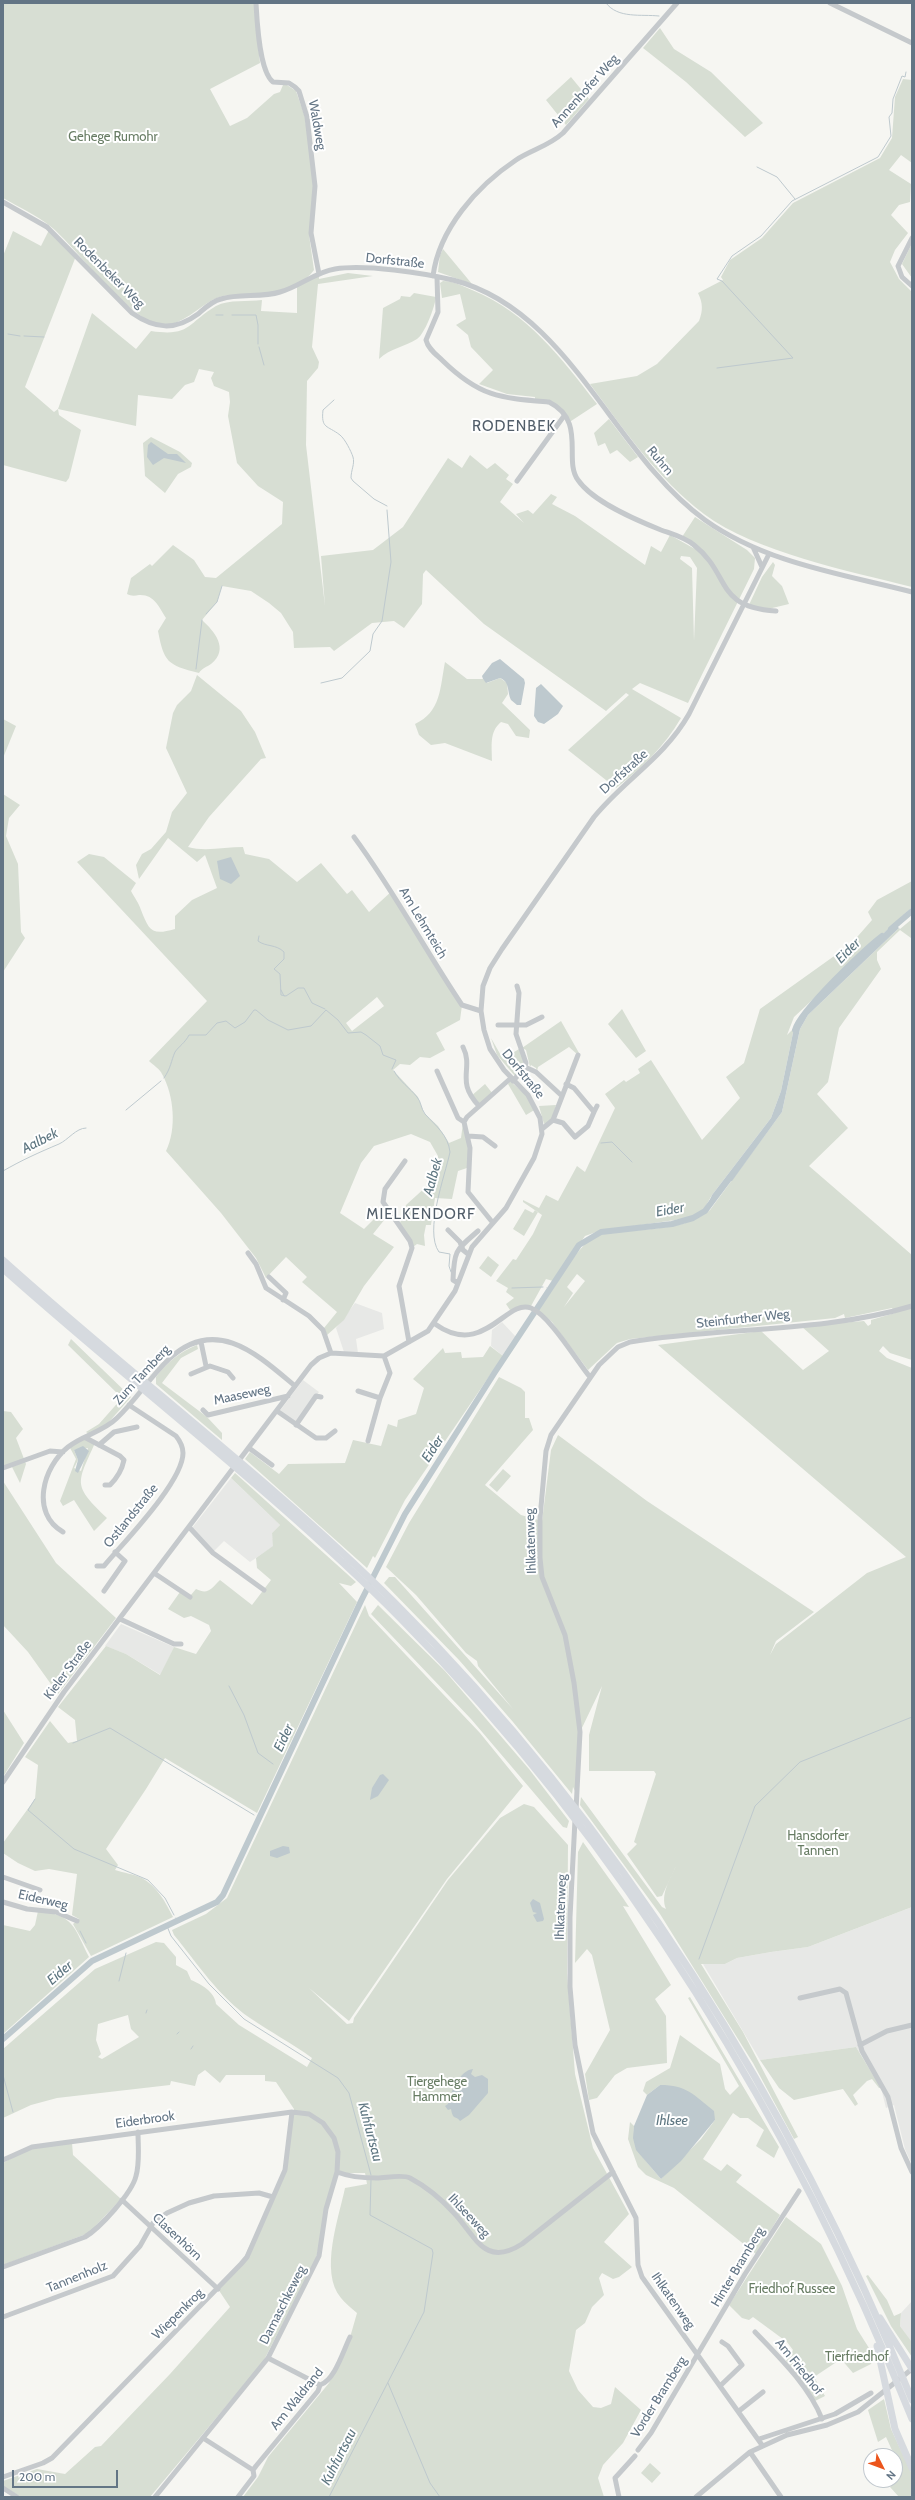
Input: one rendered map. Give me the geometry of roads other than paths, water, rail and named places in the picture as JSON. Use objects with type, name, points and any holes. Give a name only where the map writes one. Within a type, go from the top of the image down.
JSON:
[{"type":"highway","points":[[3,1260],[240,1466],[362,1576],[487,1701],[572,1804],[578,1824],[649,1923],[719,2032],[798,2171],[867,2305],[912,2419]]},
{"type":"highway","points":[[3,1269],[233,1460]]},
{"type":"highway","points":[[377,1591],[476,1699],[575,1815],[663,1930],[746,2063],[804,2168],[912,2400]]},
{"type":"highway","points":[[867,2305],[912,2369]]},
{"type":"highway","points":[[867,2305],[882,2362],[895,2429],[912,2468]]},
{"type":"street","name":"Waldweg","points":[[256,3],[263,62],[266,73],[273,82],[289,83],[299,91],[307,117],[315,186],[311,233],[319,274]]},
{"type":"street","name":"Annenhofer Weg","points":[[435,276],[437,256],[451,227],[471,199],[508,165],[548,145],[563,133],[677,3]]},
{"type":"street","points":[[830,3],[912,43]]},
{"type":"street","name":"Rodenbeker Weg","points":[[3,202],[47,227],[132,313],[155,326],[177,326],[192,319],[220,299],[278,293],[319,274]]},
{"type":"street","points":[[912,238],[898,266],[902,277],[912,286]]},
{"type":"street","name":"Dorfstraße","points":[[319,274],[350,267],[435,276],[439,307],[426,336],[430,348],[462,379],[475,388],[499,396],[549,402],[560,410],[571,431],[574,448],[573,470],[582,486],[595,497],[646,524],[682,537],[693,544],[702,552],[729,592],[744,605]]},
{"type":"street","name":"Ruhm","points":[[435,276],[478,290],[510,307],[525,318],[559,351],[644,460],[672,492],[705,520],[753,547],[769,554],[912,592]]},
{"type":"street","points":[[517,481],[564,416]]},
{"type":"street","points":[[753,547],[761,560],[762,568]]},
{"type":"street","name":"Dorfstraße","points":[[384,1356],[428,1331],[435,1324],[458,1283],[468,1254],[480,1236],[493,1223],[515,1195],[539,1148],[542,1128],[537,1108],[528,1095],[512,1079],[490,1049],[484,1030],[481,1010],[484,986],[499,954],[605,803],[658,757],[676,736],[769,554]]},
{"type":"street","points":[[744,605],[776,611]]},
{"type":"street","name":"Am Lehmteich","points":[[354,837],[392,891],[434,963],[462,1005],[481,1010]]},
{"type":"street","points":[[464,1122],[479,1106],[525,1067],[526,1062],[519,1044],[516,1025],[519,993],[517,986]]},
{"type":"street","points":[[498,1025],[530,1024],[542,1017]]},
{"type":"street","points":[[463,1047],[466,1053],[467,1090],[479,1106]]},
{"type":"street","points":[[542,1128],[553,1120],[578,1055]]},
{"type":"street","points":[[525,1067],[536,1072],[562,1096]]},
{"type":"street","points":[[437,1071],[458,1118],[464,1122],[468,1136],[470,1167],[468,1192],[493,1223]]},
{"type":"street","points":[[566,1084],[574,1088],[594,1112]]},
{"type":"street","points":[[553,1120],[563,1123],[577,1139],[588,1126],[597,1106]]},
{"type":"street","points":[[468,1136],[483,1137],[495,1146]]},
{"type":"street","points":[[405,1161],[385,1189],[383,1196],[385,1208],[410,1240],[412,1248],[399,1286],[409,1342]]},
{"type":"street","points":[[448,1230],[460,1242],[461,1246],[468,1254]]},
{"type":"street","points":[[458,1283],[453,1280],[453,1258],[461,1246],[478,1231]]},
{"type":"street","points":[[248,1253],[256,1264],[266,1288],[315,1321],[323,1330],[331,1353]]},
{"type":"street","points":[[269,1277],[286,1293],[283,1300]]},
{"type":"street","name":"Steinfurther Weg","points":[[590,1377],[610,1353],[621,1345],[630,1342],[846,1321],[889,1313],[912,1306]]},
{"type":"street","points":[[435,1324],[451,1333],[481,1332],[491,1328],[518,1308],[532,1308],[542,1315],[590,1377]]},
{"type":"street","name":"Zum Tamberg","points":[[3,1468],[50,1451],[63,1452],[108,1426],[129,1405],[156,1373],[179,1351],[201,1342],[223,1340],[241,1345],[258,1356],[295,1386]]},
{"type":"street","points":[[201,1342],[206,1366]]},
{"type":"street","points":[[335,1431],[326,1438],[320,1438],[309,1434],[277,1410],[311,1365],[319,1358],[331,1353],[384,1356],[390,1373],[380,1398],[368,1441]]},
{"type":"street","points":[[191,1374],[206,1366],[218,1367],[228,1372],[233,1378]]},
{"type":"street","name":"Ihlkatenweg","points":[[590,1377],[551,1435],[545,1466],[539,1536],[542,1578],[565,1635],[580,1732],[570,1917],[570,1987],[575,2045],[594,2133],[636,2218],[641,2274],[762,2445]]},
{"type":"street","points":[[358,1391],[380,1398]]},
{"type":"street","name":"Maaseweg","points":[[203,1410],[208,1414],[288,1396]]},
{"type":"street","points":[[296,1425],[316,1396],[321,1397]]},
{"type":"street","name":"Ostlandstraße","points":[[97,1566],[104,1566],[162,1498],[178,1468],[183,1452],[181,1443],[176,1436],[129,1405]]},
{"type":"street","name":"Kieler Straße","points":[[3,1782],[64,1692],[277,1410]]},
{"type":"street","points":[[99,1445],[114,1432],[137,1427]]},
{"type":"street","points":[[86,1438],[124,1460],[118,1475],[110,1484],[105,1485]]},
{"type":"street","points":[[249,1448],[272,1465]]},
{"type":"street","points":[[63,1452],[51,1469],[42,1498],[46,1512],[63,1532]]},
{"type":"street","points":[[189,1527],[213,1553],[264,1590]]},
{"type":"street","points":[[104,1591],[125,1561],[115,1552]]},
{"type":"street","points":[[154,1574],[190,1597]]},
{"type":"street","points":[[120,1619],[125,1623],[174,1644],[181,1644]]},
{"type":"street","points":[[3,1877],[40,1890]]},
{"type":"street","name":"Eiderweg","points":[[3,1902],[27,1909],[56,1912],[77,1921]]},
{"type":"street","points":[[800,1998],[840,1989],[846,1993],[860,2045],[888,2097],[900,2148],[912,2172]]},
{"type":"street","points":[[860,2045],[881,2033],[912,2025]]},
{"type":"street","name":"Eiderbrook","points":[[3,2160],[32,2147],[292,2112]]},
{"type":"street","name":"Damaschkeweg","points":[[155,2497],[268,2358],[320,2256],[326,2209],[338,2172],[339,2159],[337,2146],[327,2127],[312,2116],[292,2112]]},
{"type":"street","name":"Wiepenkrog","points":[[3,2477],[43,2463],[52,2458],[218,2289],[247,2257],[286,2165],[292,2112]]},
{"type":"street","points":[[3,2267],[87,2236],[122,2200],[137,2175],[138,2132]]},
{"type":"street","name":"Ihlseeweg","points":[[338,2172],[349,2176],[409,2178],[448,2207],[478,2244],[489,2251],[499,2253],[513,2250],[522,2244],[613,2172]]},
{"type":"street","name":"Hinter Bramberg","points":[[698,2356],[745,2274],[799,2191]]},
{"type":"street","name":"Tannenholz","points":[[3,2317],[113,2276],[140,2246],[149,2226],[167,2212],[189,2202],[207,2198],[259,2193],[273,2197]]},
{"type":"street","name":"Clasenhörn","points":[[122,2200],[218,2289]]},
{"type":"street","name":"Am Friedhof","points":[[754,2332],[790,2370],[817,2408],[822,2419]]},
{"type":"street","name":"Am Waldrand","points":[[238,2497],[254,2476],[253,2470],[318,2391],[320,2385],[324,2384],[335,2369],[350,2337]]},
{"type":"street","points":[[720,2386],[742,2365],[728,2346],[722,2342]]},
{"type":"street","name":"Vorder Bramberg","points":[[638,2450],[651,2433],[698,2356]]},
{"type":"street","points":[[268,2358],[320,2385]]},
{"type":"street","points":[[696,2497],[750,2452],[762,2445],[786,2435],[844,2419],[876,2399],[912,2369]]},
{"type":"street","points":[[739,2411],[763,2392]]},
{"type":"street","points":[[759,2439],[835,2414],[871,2393]]},
{"type":"street","points":[[203,2438],[253,2470]]},
{"type":"street","points":[[750,2452],[781,2497]]},
{"type":"street","points":[[619,2497],[616,2478],[634,2456]]},
{"type":"street","points":[[3,2488],[17,2497]]},
{"type":"water","points":[[151,442],[168,454],[177,454],[186,463],[164,458],[153,465],[147,457],[148,445]]},
{"type":"water","points":[[500,659],[524,679],[525,683],[521,705],[517,705],[511,700],[507,684],[503,680],[500,678],[486,683],[483,679],[482,676],[492,663]]},
{"type":"water","points":[[541,684],[563,706],[558,714],[544,724],[538,722],[534,716],[536,688]]},
{"type":"water","points":[[231,857],[240,876],[231,884],[220,879],[217,861]]},
{"type":"water","points":[[894,923],[899,928],[808,1015],[800,1029],[782,1112],[732,1181],[727,1181],[705,1211],[712,1195],[771,1118],[781,1091],[794,1028],[816,1000]]},
{"type":"water","points":[[83,1446],[89,1451],[78,1473],[75,1471],[78,1460],[74,1450]]},
{"type":"water","points":[[383,1774],[389,1780],[378,1796],[370,1800],[372,1788],[380,1775]]},
{"type":"water","points":[[283,1846],[289,1847],[290,1853],[277,1858],[270,1856],[270,1851]]},
{"type":"water","points":[[533,1899],[540,1903],[544,1919],[543,1921],[537,1922],[533,1915],[537,1913],[533,1912],[530,1903]]},
{"type":"water","points":[[473,2069],[471,2074],[475,2077],[482,2075],[488,2079],[488,2093],[469,2115],[460,2121],[454,2116],[451,2109],[448,2110],[445,2106],[448,2104],[456,2083],[464,2073]]},
{"type":"water","name":"Ihlsee","points":[[660,2085],[669,2085],[690,2092],[714,2111],[715,2120],[681,2161],[661,2179],[636,2150],[633,2138],[634,2126],[647,2095]]},
{"type":"waterway","points":[[606,3],[617,12],[623,14],[659,16]]},
{"type":"waterway","points":[[717,368],[793,358],[722,281],[717,279],[732,256],[761,236],[792,201],[878,157],[891,136],[889,117],[892,113],[893,99],[902,76],[905,77],[906,72]]},
{"type":"waterway","points":[[757,167],[777,177],[795,199]]},
{"type":"waterway","points":[[216,315],[223,315]]},
{"type":"waterway","points":[[232,315],[256,315],[258,325],[258,344]]},
{"type":"waterway","points":[[8,334],[20,336]]},
{"type":"waterway","points":[[24,336],[44,337]]},
{"type":"waterway","points":[[259,347],[264,365]]},
{"type":"waterway","points":[[334,400],[323,410],[324,424],[342,437],[346,442],[352,454],[353,465],[351,478],[353,481],[374,499],[387,506]]},
{"type":"waterway","points":[[321,683],[342,678],[370,651],[373,634],[382,621],[391,562],[387,510]]},
{"type":"waterway","points":[[206,614],[217,602],[222,586]]},
{"type":"waterway","points":[[196,669],[202,620]]},
{"type":"waterway","name":"Eider","points":[[891,929],[912,911]]},
{"type":"waterway","name":"Aalbek","points":[[259,936],[258,941],[261,943],[281,949],[284,952],[284,959],[274,969],[280,974],[281,995],[286,996],[298,988],[304,988],[312,1003],[325,1009]]},
{"type":"waterway","name":"Eider","points":[[795,1030],[799,1021],[820,996],[848,967],[882,936]]},
{"type":"waterway","name":"Aalbek","points":[[281,990],[284,996]]},
{"type":"waterway","name":"Aalbek","points":[[164,1078],[170,1068],[175,1052],[189,1035],[206,1035],[217,1023],[226,1021],[235,1028],[245,1022],[254,1010],[268,1020],[288,1030],[311,1026],[326,1010],[338,1020],[348,1033],[361,1032],[380,1046],[383,1055],[396,1060],[392,1069]]},
{"type":"waterway","name":"Aalbek","points":[[394,1071],[418,1099],[425,1114],[441,1131],[449,1146],[450,1152],[437,1203],[434,1231],[435,1243],[439,1252],[450,1254],[449,1266],[451,1272]]},
{"type":"waterway","name":"Aalbek","points":[[126,1110],[161,1081]]},
{"type":"waterway","name":"Aalbek","points":[[3,1171],[31,1156],[59,1144],[75,1132],[86,1128]]},
{"type":"waterway","points":[[601,1143],[612,1142],[632,1162]]},
{"type":"waterway","name":"Eider","points":[[3,2039],[92,1961],[217,1902],[223,1895],[361,1601],[405,1514],[495,1372],[579,1245],[601,1232],[672,1224],[693,1218],[705,1211],[732,1175]]},
{"type":"waterway","points":[[512,1288],[543,1287]]},
{"type":"waterway","points":[[229,1686],[244,1715],[258,1753],[273,1764]]},
{"type":"waterway","points":[[699,1959],[755,1806],[800,1762],[912,1717]]},
{"type":"waterway","points":[[73,1743],[110,1728],[254,1815]]},
{"type":"waterway","points":[[35,1799],[28,1810],[74,1849],[148,1880],[165,1898],[174,1915]]},
{"type":"waterway","name":"Kuhfurtsau","points":[[167,1926],[171,1936],[209,1984],[244,2019],[338,2078],[349,2093],[371,2175]]},
{"type":"waterway","points":[[80,1931],[86,1943]]},
{"type":"waterway","points":[[119,1981],[126,1953]]},
{"type":"waterway","points":[[3,2075],[13,2112]]},
{"type":"waterway","name":"Kuhfurtsau","points":[[329,2497],[424,2312],[433,2253],[432,2249],[370,2215],[371,2180]]},
{"type":"waterway","name":"Kuhfurtsau","points":[[388,2383],[430,2483],[440,2497]]},
{"type":"district","name":"RODENBEK","points":[[514,427]]},
{"type":"district","name":"MIELKENDORF","points":[[421,1215]]},
{"type":"park label","name":"Gehege Rumohr","points":[[113,137]]},
{"type":"park label","name":"Hansdorfer Tannen","points":[[818,1844]]},
{"type":"park label","name":"Tiergehege Hammer","points":[[437,2090]]},
{"type":"park label","name":"Friedhof Russee","points":[[792,2289]]},
{"type":"park label","name":"Tierfriedhof","points":[[857,2357]]}]
